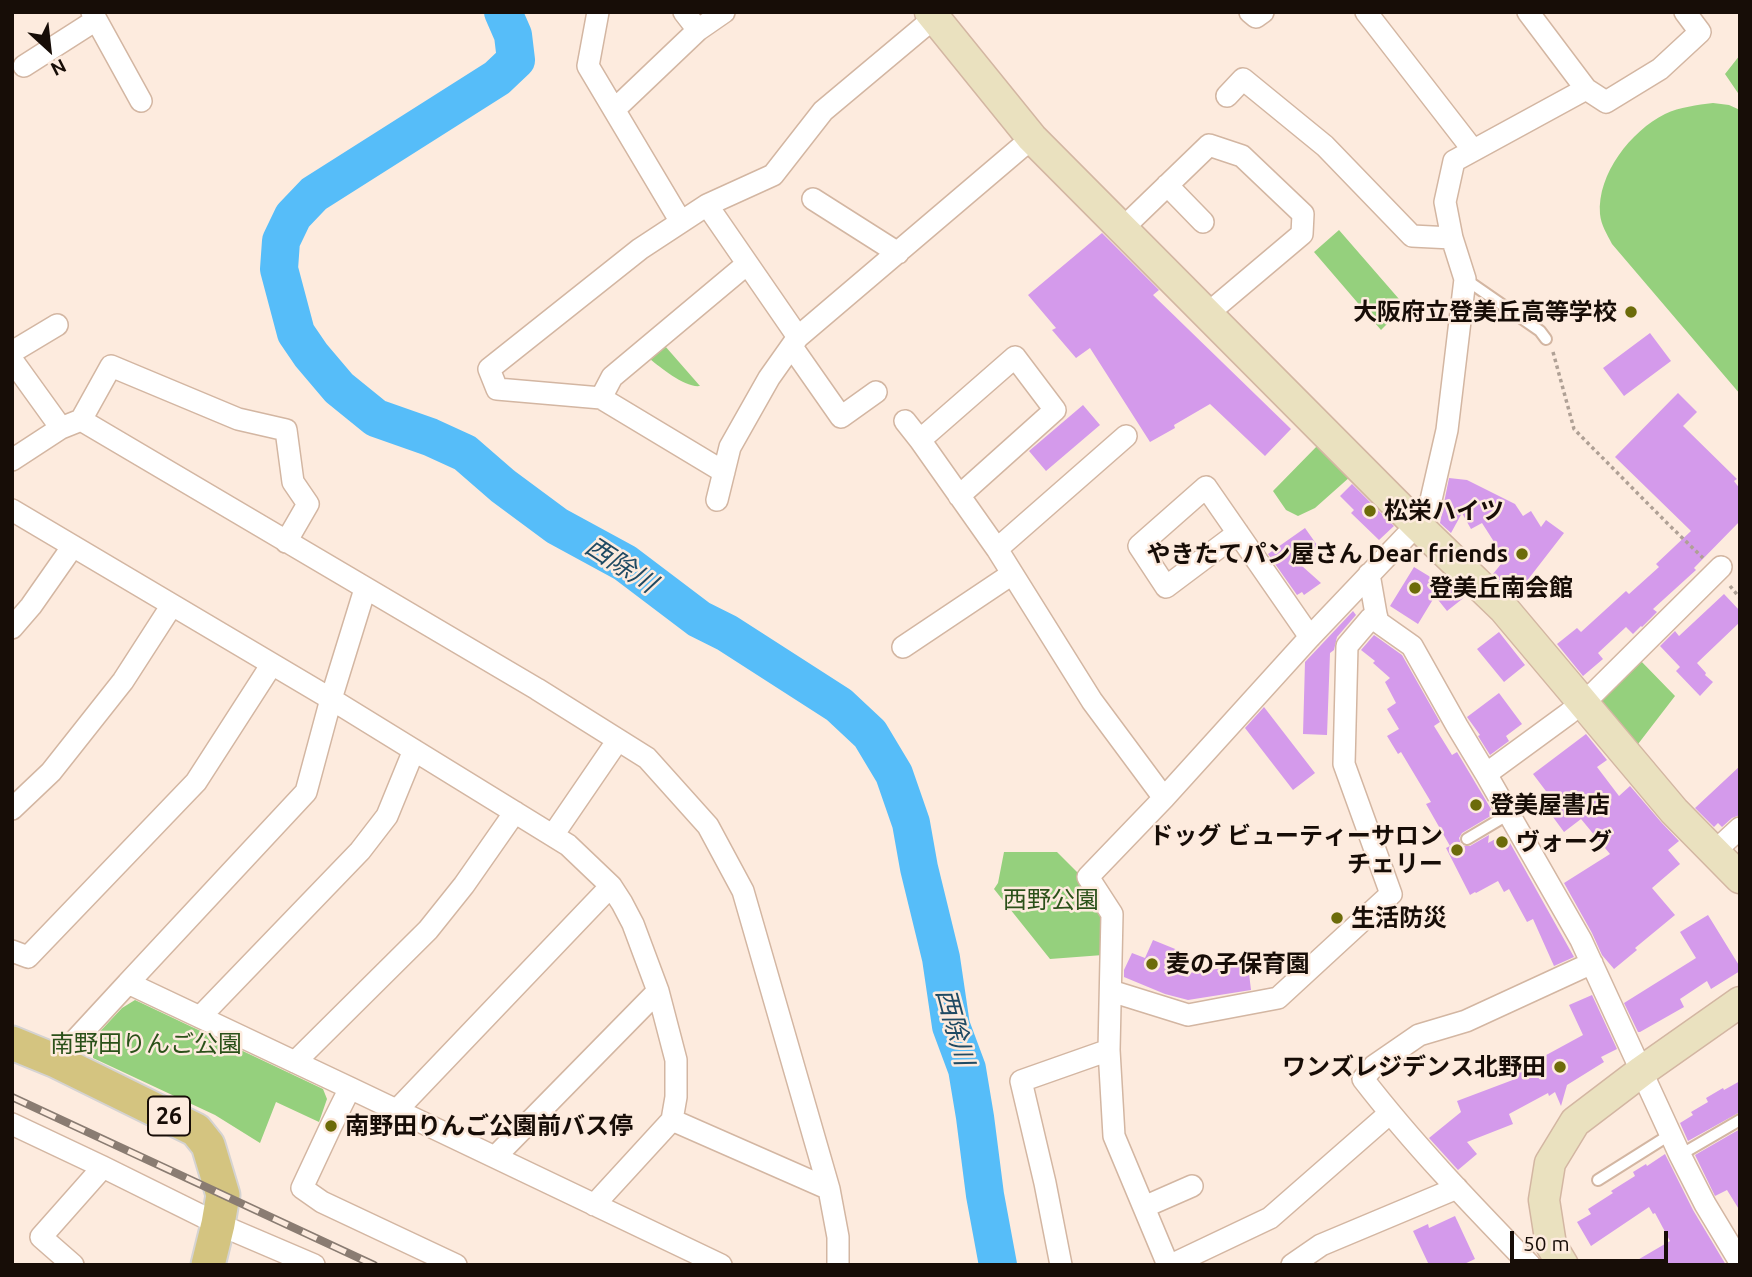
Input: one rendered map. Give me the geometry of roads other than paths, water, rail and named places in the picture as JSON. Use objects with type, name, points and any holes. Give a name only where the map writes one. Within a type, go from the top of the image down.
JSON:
[{"type":"main road","name":"26","points":[[12,1043],[56,1061],[196,1130],[208,1145],[223,1195],[208,1265]]},
{"type":"street","points":[[598,12],[588,66],[681,222]]},
{"type":"street","points":[[684,12],[698,30]]},
{"type":"street","points":[[615,109],[698,30],[724,12]]},
{"type":"street","points":[[1250,12],[1256,17],[1263,12]]},
{"type":"street","points":[[1366,12],[1474,150]]},
{"type":"street","points":[[1528,12],[1586,89],[1606,102],[1660,69],[1700,32],[1685,12]]},
{"type":"street","points":[[724,472],[601,397],[496,390],[489,369],[640,249],[707,205],[773,175],[823,111],[932,15],[1032,138],[1206,315],[1504,609],[1674,811],[1740,878]]},
{"type":"street","points":[[24,66],[94,16],[141,102]]},
{"type":"street","points":[[1227,96],[1242,79],[1325,146],[1412,236],[1452,238]]},
{"type":"street","points":[[1390,1113],[1270,1217],[1170,1265],[1114,1136],[1109,1050],[1112,914],[1088,877],[1428,513],[1447,429],[1465,279],[1452,238],[1445,202],[1454,161],[1586,89]]},
{"type":"street","points":[[717,500],[730,447],[769,378],[795,342],[1032,138]]},
{"type":"street","points":[[1122,229],[1209,145],[1242,156],[1303,214],[1302,234],[1206,315]]},
{"type":"street","points":[[1167,185],[1203,222]]},
{"type":"street","points":[[813,199],[898,253]]},
{"type":"street","points":[[707,205],[747,264],[841,417],[876,392]]},
{"type":"street","points":[[601,397],[612,377],[747,264]]},
{"type":"street","points":[[12,352],[57,325]]},
{"type":"street","points":[[920,440],[1015,357],[1055,410],[959,496]]},
{"type":"street","points":[[12,360],[71,424],[286,542],[537,689],[647,758],[708,826],[743,891],[829,1189],[838,1237],[838,1265]]},
{"type":"street","points":[[12,460],[71,424],[111,366],[238,419],[286,430],[293,482],[307,504],[286,542]]},
{"type":"street","points":[[905,421],[997,549],[1092,701],[1164,798]]},
{"type":"street","points":[[997,549],[1126,436]]},
{"type":"street","points":[[1237,533],[1166,587],[1139,546],[1206,487],[1310,637]]},
{"type":"street","points":[[12,510],[331,699],[553,835],[568,845],[611,886],[634,925],[658,991],[676,1060],[676,1097],[672,1120],[594,1205]]},
{"type":"street","points":[[12,628],[31,606],[73,546]]},
{"type":"street","points":[[1486,774],[1583,702],[1719,569]]},
{"type":"street","points":[[903,647],[1012,573]]},
{"type":"street","points":[[1369,574],[1378,622],[1412,646],[1509,814],[1592,962],[1680,1155],[1705,1204],[1740,1262]]},
{"type":"street","points":[[56,1061],[306,792],[365,589]]},
{"type":"street","points":[[12,809],[51,772],[123,681],[172,605]]},
{"type":"street","points":[[1111,991],[1188,1015],[1278,998],[1391,894],[1344,765],[1347,646],[1376,614]]},
{"type":"street","points":[[12,951],[28,957],[196,782],[272,664]]},
{"type":"street","points":[[553,835],[618,740]]},
{"type":"street","points":[[200,1017],[360,851],[387,816],[414,750]]},
{"type":"street","points":[[295,1062],[428,930],[464,885],[515,812]]},
{"type":"street","points":[[1714,852],[1740,828]]},
{"type":"street","points":[[397,1110],[611,886]]},
{"type":"street","points":[[1530,1265],[1457,1188],[1363,1079],[1374,1066],[1419,1035],[1466,1021],[1592,962]]},
{"type":"street","points":[[128,983],[720,1265]]},
{"type":"street","points":[[495,1157],[658,991]]},
{"type":"street","points":[[1563,1265],[1550,1245],[1544,1199],[1550,1163],[1575,1122],[1740,1002]]},
{"type":"street","points":[[1061,1265],[1021,1081],[1109,1050]]},
{"type":"street","points":[[350,1088],[302,1188],[322,1202],[456,1265]]},
{"type":"street","points":[[672,1120],[829,1189]]},
{"type":"street","points":[[12,1124],[218,1224],[314,1265]]},
{"type":"street","points":[[73,1265],[41,1237],[103,1167]]},
{"type":"street","points":[[1144,1207],[1192,1186]]},
{"type":"street","points":[[1292,1265],[1321,1245],[1457,1188]]},
{"type":"lane","points":[[1465,279],[1540,331],[1546,339]]},
{"type":"lane","points":[[1467,839],[1509,814]]},
{"type":"lane","points":[[1680,1155],[1740,1120]]},
{"type":"lane","points":[[1598,1180],[1671,1134]]},
{"type":"waterway","name":"西除川","points":[[503,12],[513,35],[516,60],[497,78],[314,194],[293,216],[281,241],[279,269],[296,333],[339,388],[376,418],[465,453],[503,486],[557,526],[625,563],[699,619],[727,633],[839,705],[870,734],[894,774],[911,823],[941,958],[951,1026],[967,1069],[998,1265]]},
{"type":"railway","points":[[12,1097],[374,1265]]},
{"type":"place","name":"大阪府立登美丘高等学校","points":[[1631,312]]},
{"type":"place","name":"松栄ハイツ","points":[[1370,511]]},
{"type":"place","name":"やきたてパン屋さん Dear friends","points":[[1522,554]]},
{"type":"place","name":"登美丘南会館","points":[[1415,588]]},
{"type":"place","name":"登美屋書店","points":[[1476,805]]},
{"type":"place","name":"ヴォーグ","points":[[1502,842]]},
{"type":"place","name":"ドッグ ビューティーサロン チェリー","points":[[1457,850]]},
{"type":"place","name":"生活防災","points":[[1337,918]]},
{"type":"place","name":"麦の子保育園","points":[[1152,964]]},
{"type":"place","name":"ワンズレジデンス北野田","points":[[1560,1067]]},
{"type":"place","name":"南野田りんご公園前バス停","points":[[331,1126]]},
{"type":"park label","name":"西野公園","points":[[1051,900]]},
{"type":"park label","name":"南野田りんご公園","points":[[146,1044]]}]
